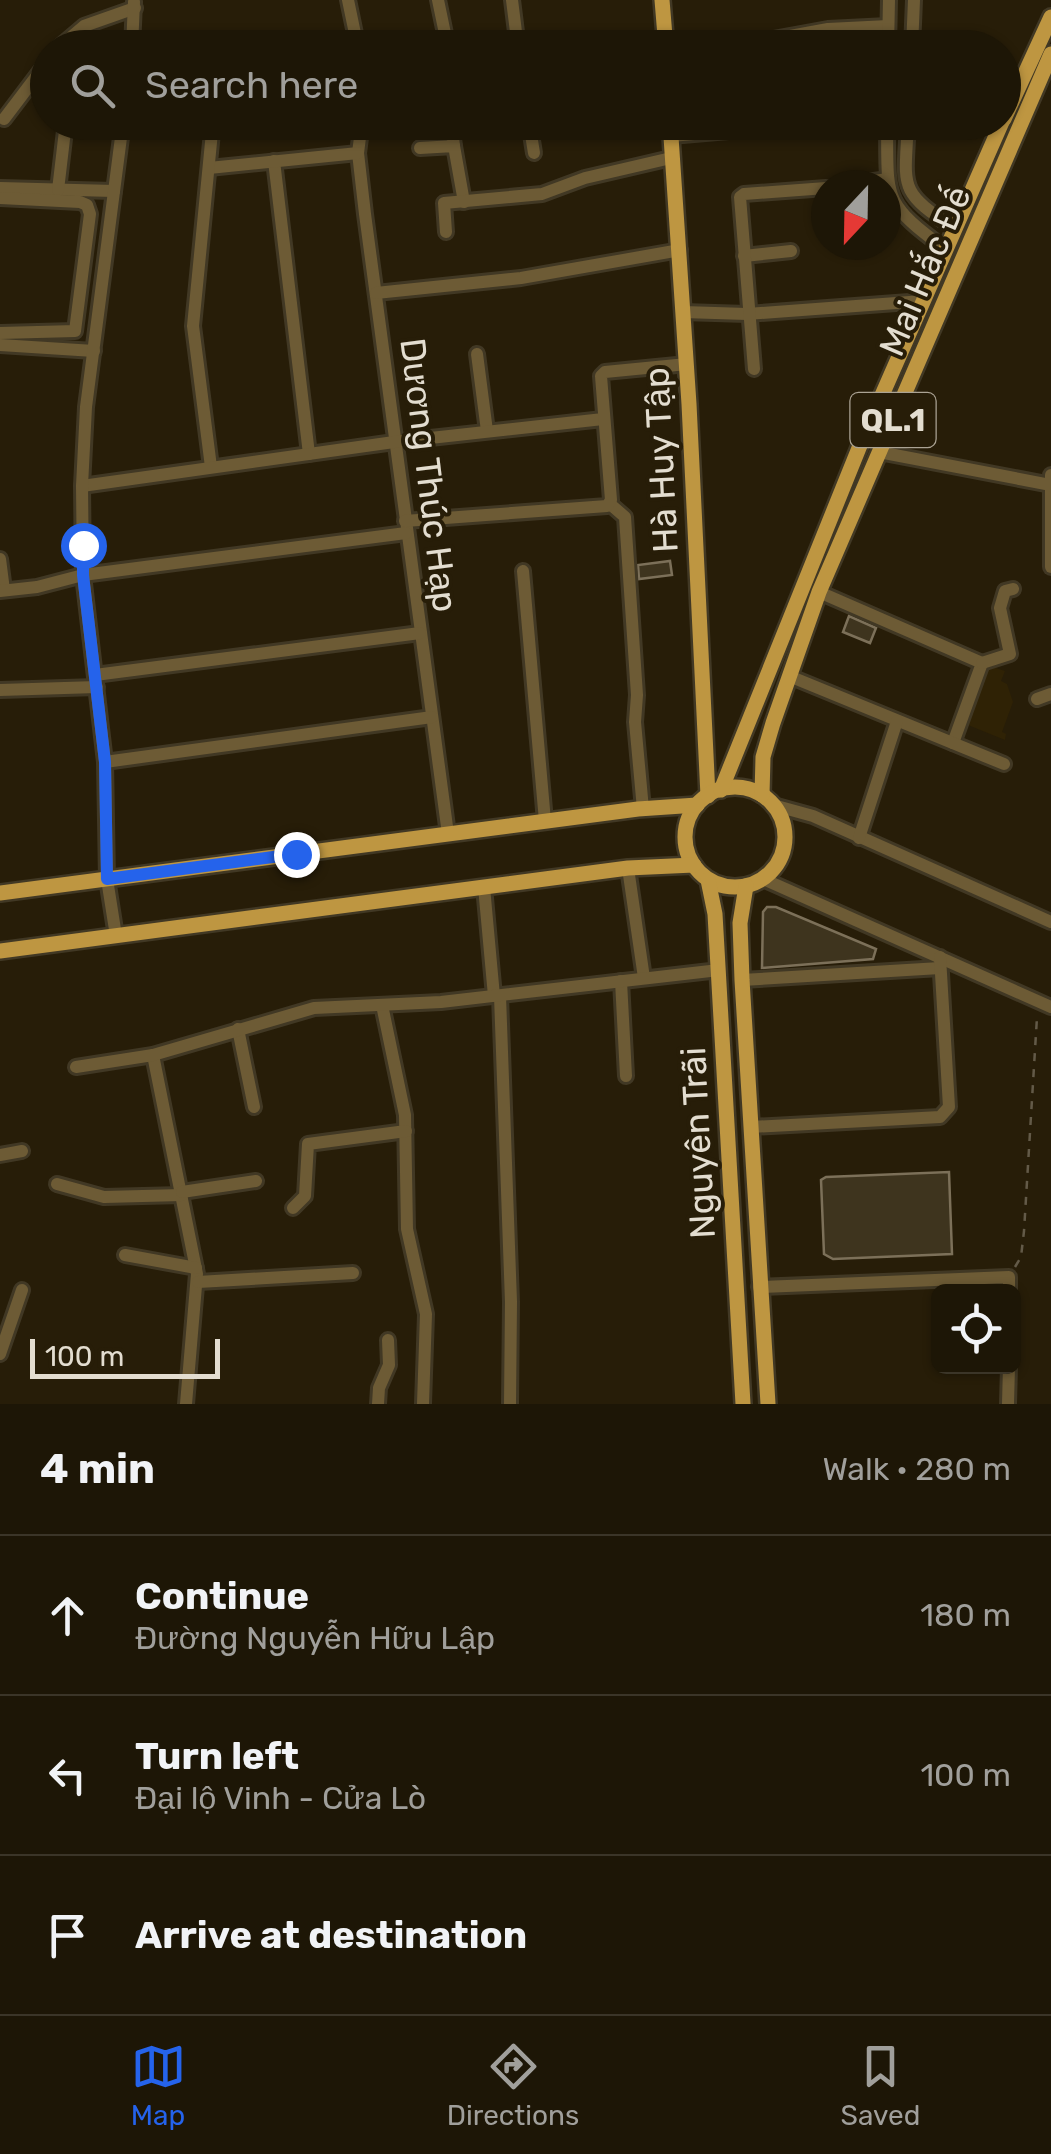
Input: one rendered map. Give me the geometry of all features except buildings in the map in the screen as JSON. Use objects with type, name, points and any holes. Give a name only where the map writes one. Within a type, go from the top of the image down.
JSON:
[{"type":"main road","points":[[662,0],[664,30]]},
{"type":"main road","name":"Mai Hắc Đế","points":[[1021,82],[1051,17]]},
{"type":"main road","name":"Mai Hắc Đế","points":[[1021,124],[1051,54]]},
{"type":"main road","name":"Hà Huy Tập","points":[[670,140],[680,250],[708,797]]},
{"type":"main road","name":"Mai Hắc Đế","points":[[708,797],[994,140]]},
{"type":"main road","name":"Mai Hắc Đế","points":[[767,800],[763,758],[819,592],[1014,140]]},
{"type":"main road","points":[[0,893],[643,808],[708,797],[735,788],[767,800]]},
{"type":"main road","name":"QL.1","points":[[694,864],[686,845],[686,830],[708,797]]},
{"type":"main road","name":"QL.1","points":[[762,879],[773,870],[785,844],[785,830],[767,800]]},
{"type":"main road","points":[[0,951],[628,868],[694,864],[708,880],[721,886],[746,886],[762,879]]},
{"type":"main road","name":"Nguyên Trãi","points":[[708,880],[719,970],[743,1404]]},
{"type":"main road","points":[[746,886],[740,923],[742,980],[768,1404]]},
{"type":"main road","points":[[736,1289],[759,1287]]},
{"type":"street","points":[[348,0],[354,30]]},
{"type":"street","points":[[438,0],[444,30]]},
{"type":"street","points":[[512,0],[516,30]]},
{"type":"street","points":[[888,30],[890,0]]},
{"type":"street","points":[[913,30],[914,0]]},
{"type":"street","points":[[77,30],[134,4],[133,30]]},
{"type":"street","points":[[823,30],[888,26]]},
{"type":"street","points":[[4,119],[30,85]]},
{"type":"street","points":[[58,190],[64,140]]},
{"type":"street","points":[[116,936],[107,879],[105,762],[83,575],[82,486],[86,406],[121,140]]},
{"type":"street","points":[[211,140],[193,326],[211,467]]},
{"type":"street","name":"Dương Thúc Hạp","points":[[360,140],[394,442],[448,834]]},
{"type":"street","points":[[453,140],[464,202]]},
{"type":"street","points":[[532,140],[534,153]]},
{"type":"street","points":[[887,140],[888,170]]},
{"type":"street","points":[[908,140],[907,181],[912,196],[954,227]]},
{"type":"street","points":[[420,148],[454,146]]},
{"type":"street","points":[[209,168],[358,152]]},
{"type":"street","points":[[446,232],[444,203],[542,194],[585,178],[671,158]]},
{"type":"street","points":[[274,160],[309,454]]},
{"type":"street","points":[[0,188],[114,192]]},
{"type":"street","points":[[754,369],[741,196],[811,189]]},
{"type":"street","points":[[901,201],[912,196]]},
{"type":"street","points":[[0,198],[80,202],[87,205],[90,214],[75,331],[0,332]]},
{"type":"street","points":[[901,212],[944,248]]},
{"type":"street","points":[[376,292],[521,278],[680,250]]},
{"type":"street","points":[[744,256],[791,251]]},
{"type":"street","points":[[683,312],[747,314],[923,300]]},
{"type":"street","points":[[0,345],[94,351]]},
{"type":"street","points":[[477,354],[488,431]]},
{"type":"street","points":[[643,808],[625,517],[610,504],[599,381],[605,372],[686,364]]},
{"type":"street","points":[[82,486],[394,442],[604,418]]},
{"type":"street","points":[[880,452],[1050,481],[1051,568]]},
{"type":"street","points":[[0,559],[2,591],[83,575],[405,527],[610,504]]},
{"type":"street","points":[[523,571],[546,821]]},
{"type":"street","points":[[819,592],[982,663],[1010,654],[1000,608],[1005,591],[1013,589]]},
{"type":"street","points":[[0,690],[96,681],[420,633]]},
{"type":"street","points":[[953,743],[982,663]]},
{"type":"street","points":[[789,676],[1004,764]]},
{"type":"street","points":[[105,762],[432,716]]},
{"type":"street","points":[[859,838],[897,721]]},
{"type":"street","points":[[767,800],[813,816],[1051,922]]},
{"type":"street","points":[[628,868],[644,978]]},
{"type":"street","points":[[762,879],[940,962],[1044,1004]]},
{"type":"street","points":[[484,888],[497,996],[511,1302],[510,1404]]},
{"type":"street","points":[[742,980],[940,962]]},
{"type":"street","points":[[751,1127],[940,1117],[949,1107],[940,962]]},
{"type":"street","points":[[76,1067],[153,1055],[314,1008],[497,996],[719,970]]},
{"type":"street","points":[[621,981],[626,1076]]},
{"type":"street","points":[[382,1005],[406,1131],[407,1229],[426,1314],[423,1404]]},
{"type":"street","points":[[238,1029],[254,1108]]},
{"type":"street","points":[[153,1055],[197,1275],[186,1404]]},
{"type":"street","points":[[293,1208],[305,1196],[308,1144],[406,1131]]},
{"type":"street","points":[[0,1155],[22,1152]]},
{"type":"street","points":[[57,1184],[104,1197],[182,1194],[256,1181]]},
{"type":"street","points":[[125,1255],[197,1275],[353,1273]]},
{"type":"street","points":[[759,1287],[931,1285]]},
{"type":"street","points":[[0,1354],[4,1326],[22,1290]]},
{"type":"street","points":[[378,1404],[379,1388],[389,1365],[388,1340]]},
{"type":"street","points":[[1008,1374],[1008,1404]]},
{"type":"path","points":[[1009,1284],[1021,1258],[1044,1004]]},
{"type":"shaded area","points":[[987,665],[1005,671],[1001,681],[1007,684],[1013,702],[1002,732],[1006,734],[1005,740],[963,723]]},
{"type":"route","points":[[83,545],[83,575],[105,762],[107,879],[296,854]]}]
